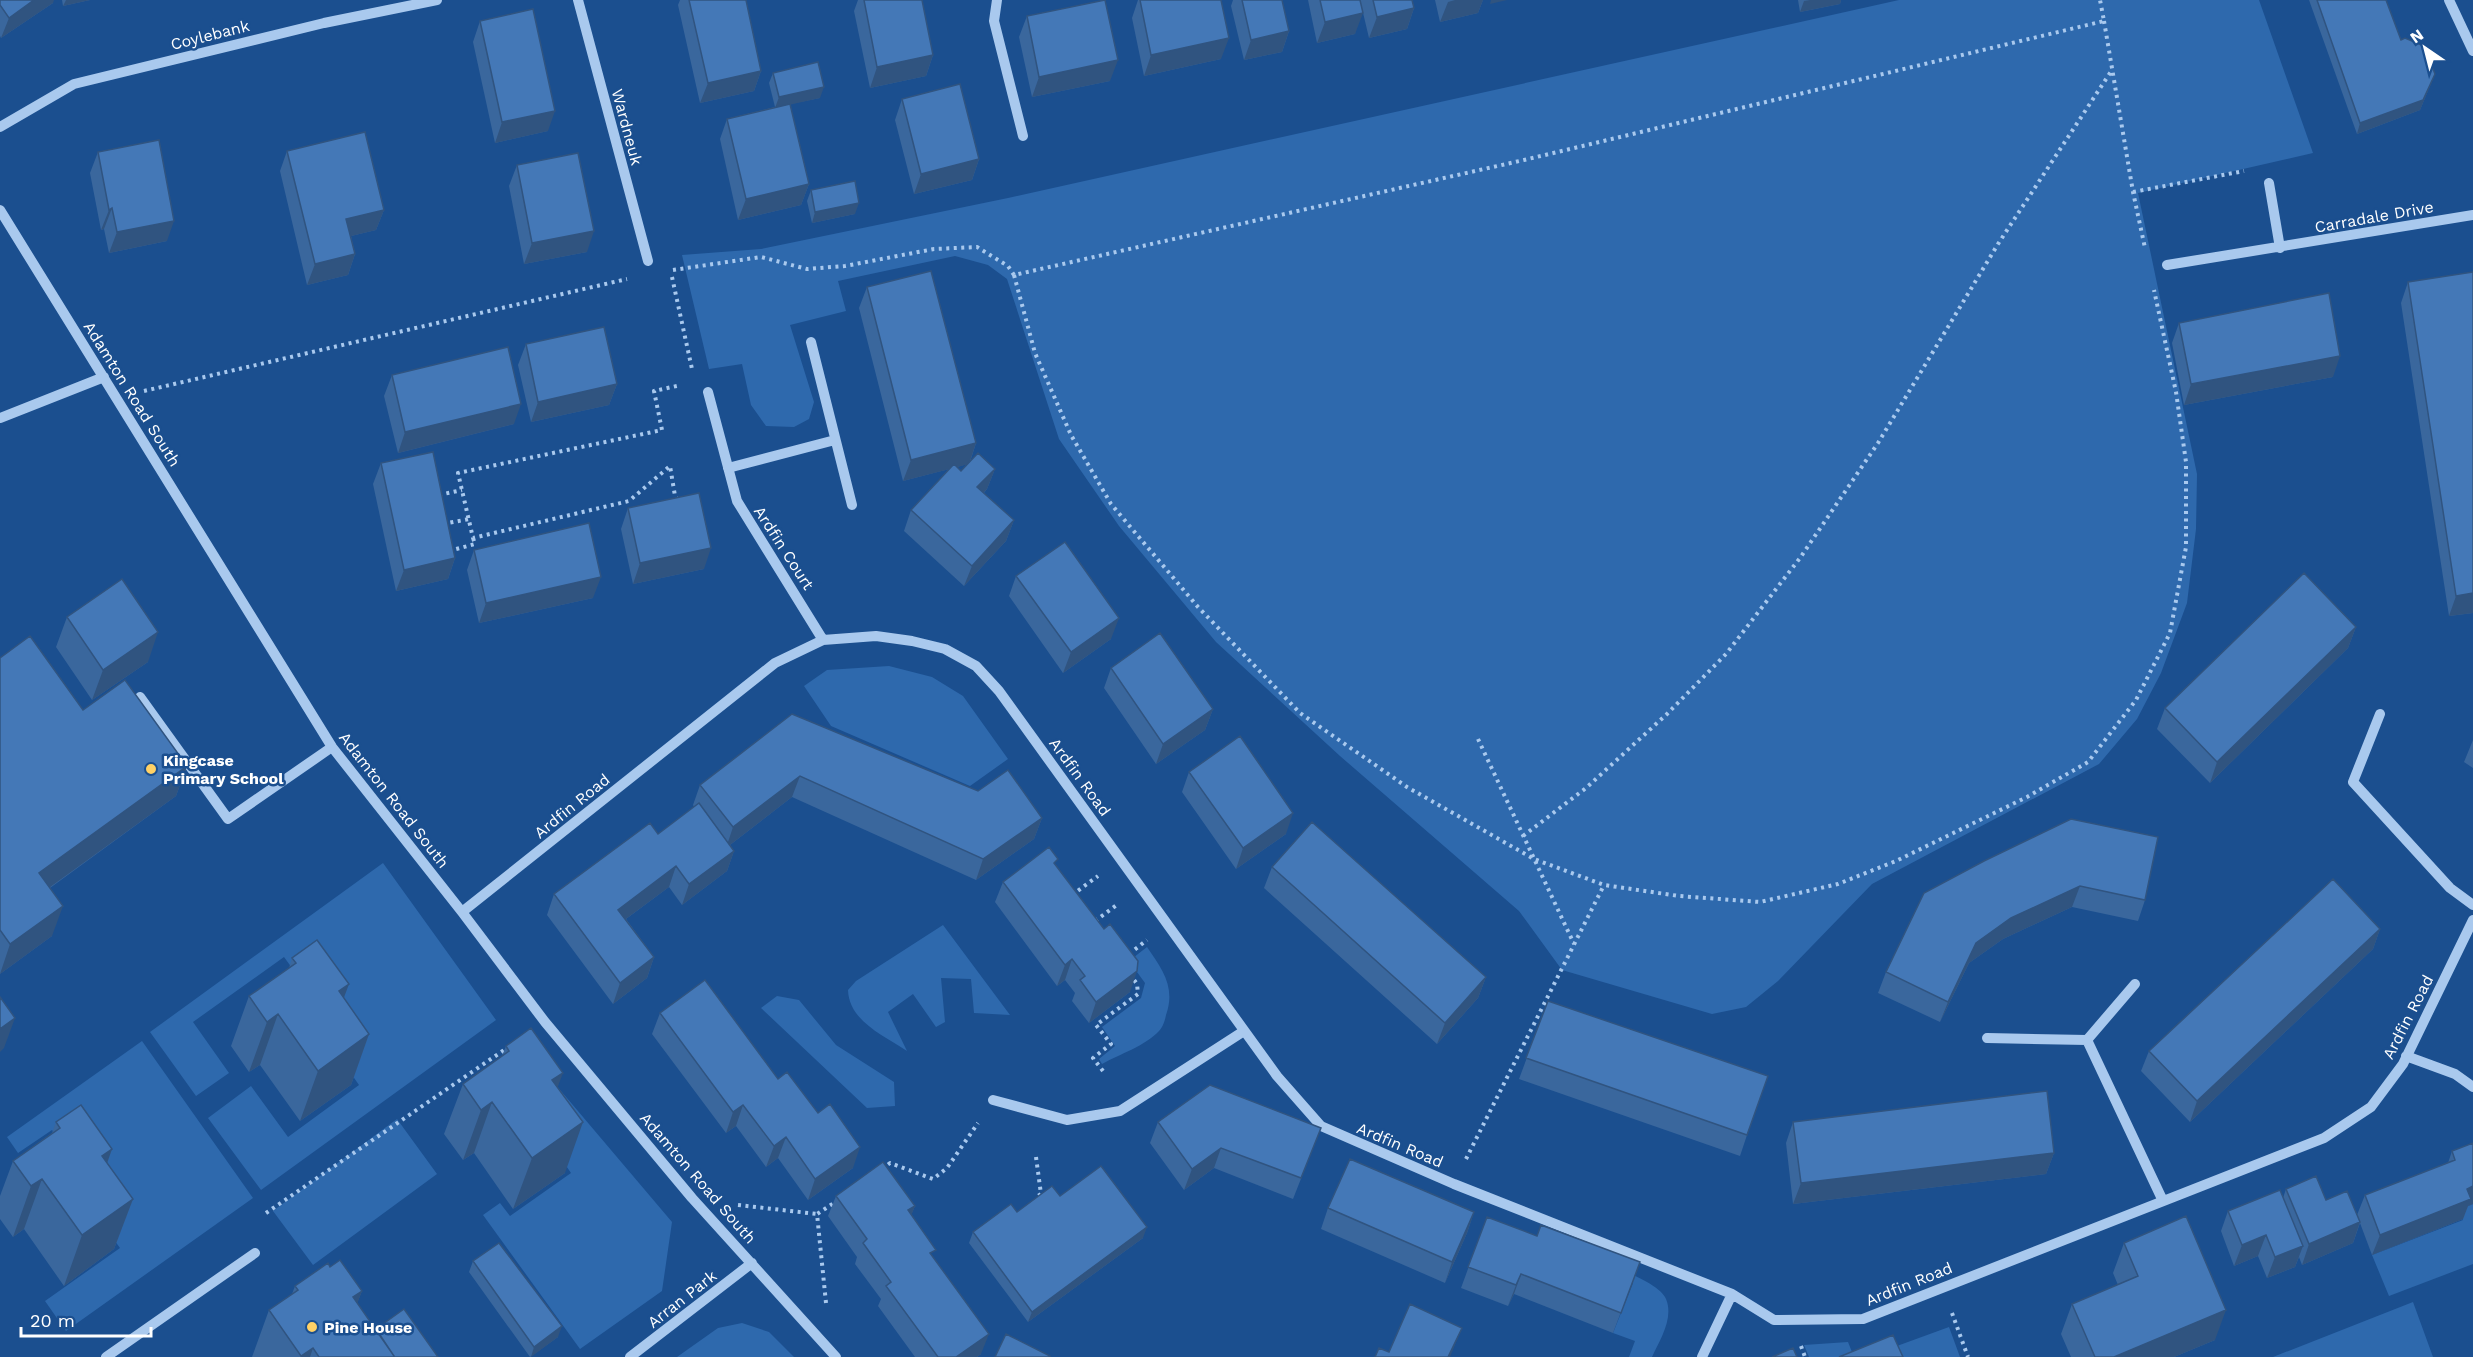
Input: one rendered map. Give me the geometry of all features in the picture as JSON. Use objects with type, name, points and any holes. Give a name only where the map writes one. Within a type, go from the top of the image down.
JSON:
[{"type":"street","name":"Coylebank","points":[[0,127],[74,84],[324,23],[436,0]]},
{"type":"street","name":"Wardneuk","points":[[578,0],[648,261]]},
{"type":"street","points":[[997,0],[994,21],[1023,136]]},
{"type":"street","points":[[2449,0],[2473,51]]},
{"type":"street","points":[[2269,183],[2280,248]]},
{"type":"street","name":"Adamton Road South","points":[[0,210],[332,747],[545,1022],[692,1198],[833,1354]]},
{"type":"street","name":"Carradale Drive","points":[[2168,265],[2473,215]]},
{"type":"street","points":[[811,342],[852,505]]},
{"type":"street","points":[[0,418],[104,376]]},
{"type":"street","name":"Ardfin Court","points":[[708,392],[736,501],[823,640]]},
{"type":"street","points":[[728,468],[835,440]]},
{"type":"street","name":"Ardfin Road","points":[[462,912],[775,663],[823,640],[876,636],[945,649],[976,666],[999,691],[1276,1076],[1321,1126],[1454,1184],[1732,1294],[1774,1320],[1863,1319],[2324,1138],[2371,1107],[2406,1056],[2473,920]]},
{"type":"street","points":[[140,697],[228,819],[332,747]]},
{"type":"street","points":[[2380,714],[2353,782],[2450,888],[2473,905]]},
{"type":"street","points":[[2087,1040],[2135,984]]},
{"type":"street","points":[[993,1100],[1067,1120],[1120,1111],[1244,1031]]},
{"type":"street","points":[[1987,1038],[2087,1040]]},
{"type":"street","points":[[2087,1040],[2163,1201]]},
{"type":"street","points":[[2406,1056],[2455,1074],[2473,1087]]},
{"type":"street","points":[[106,1357],[255,1253]]},
{"type":"street","name":"Arran Park","points":[[630,1357],[752,1263]]},
{"type":"street","points":[[1702,1357],[1732,1294]]},
{"type":"path","points":[[2100,0],[2133,192],[2146,251]]},
{"type":"path","points":[[1014,275],[1524,160],[2104,21]]},
{"type":"path","points":[[1523,836],[1586,788],[1726,654],[1800,558],[1878,443],[1998,244],[2112,69]]},
{"type":"path","points":[[2133,192],[2266,167],[2269,183]]},
{"type":"path","points":[[708,392],[694,382],[670,270],[761,257],[807,269],[845,266],[933,249],[977,247],[1008,266],[1014,275],[1035,353],[1071,435],[1111,504],[1198,607],[1300,713],[1407,787],[1534,859],[1604,885],[1679,896],[1760,902],[1838,884],[1896,861],[2027,797],[2088,762],[2136,700],[2170,633],[2186,547],[2186,462],[2175,392],[2153,284]]},
{"type":"path","points":[[117,398],[627,279]]},
{"type":"path","points":[[442,552],[475,544],[458,473],[662,430],[654,391],[694,382]]},
{"type":"path","points":[[473,538],[629,501],[670,466],[675,496],[680,503]]},
{"type":"path","points":[[430,496],[462,490]]},
{"type":"path","points":[[436,525],[469,519]]},
{"type":"path","points":[[1478,739],[1574,945]]},
{"type":"path","points":[[1064,892],[1068,898],[1102,873]]},
{"type":"path","points":[[1454,1184],[1604,885]]},
{"type":"path","points":[[1089,925],[1122,900]]},
{"type":"path","points":[[1120,960],[1149,938]]},
{"type":"path","points":[[1103,1071],[1093,1058],[1111,1044],[1096,1025],[1138,993],[1137,984],[1126,968]]},
{"type":"path","points":[[266,1213],[545,1022]]},
{"type":"path","points":[[881,1170],[890,1163],[933,1179],[947,1168],[993,1100]]},
{"type":"path","points":[[1035,1199],[1041,1194],[1036,1157]]},
{"type":"path","points":[[692,1198],[817,1214],[844,1195]]},
{"type":"path","points":[[817,1214],[833,1354]]},
{"type":"path","points":[[1942,1287],[1968,1357]]},
{"type":"shaded area","points":[[1899,0],[2259,0],[2313,153],[2138,193],[2197,474],[2196,529],[2187,603],[2161,673],[2137,719],[2099,764],[1872,884],[1778,981],[1746,1007],[1712,1014],[1562,970],[1519,911],[1340,756],[1216,642],[1119,526],[1059,439],[1007,279],[988,265],[955,256],[838,281],[846,311],[790,325],[814,402],[809,419],[794,427],[766,426],[751,405],[742,364],[709,369],[682,255],[761,249],[1008,198]]},
{"type":"shaded area","points":[[889,666],[932,677],[963,696],[1008,759],[970,786],[831,726],[804,686],[827,670]]},
{"type":"shaded area","points":[[383,863],[496,1020],[261,1190],[208,1118],[251,1086],[288,1137],[359,1085],[329,1042],[340,1034],[284,957],[193,1022],[229,1073],[196,1096],[150,1032]]},
{"type":"shaded area","points":[[943,925],[1010,1015],[974,1013],[971,979],[941,978],[945,1022],[936,1027],[913,994],[888,1012],[907,1051],[861,1019],[854,1010],[848,990],[856,981]]},
{"type":"shaded area","points":[[1147,947],[1162,971],[1168,987],[1169,1005],[1164,1023],[1162,1028],[1147,1041],[1102,1064],[1099,1059],[1115,1046],[1102,1027],[1141,998],[1145,983],[1129,961]]},
{"type":"shaded area","points":[[777,996],[799,1000],[836,1045],[894,1082],[895,1106],[867,1108],[761,1008]]},
{"type":"shaded area","points":[[142,1041],[253,1198],[66,1331],[45,1301],[120,1248],[91,1208],[102,1200],[52,1130],[18,1153],[7,1137]]},
{"type":"shaded area","points":[[522,1045],[672,1222],[662,1291],[580,1349],[483,1215],[500,1203],[510,1216],[571,1173],[543,1132]]},
{"type":"shaded area","points":[[397,1119],[437,1174],[313,1265],[273,1211]]},
{"type":"shaded area","points":[[2473,1204],[2473,1264],[2389,1296],[2372,1255],[2463,1220],[2459,1210]]},
{"type":"shaded area","points":[[1585,1255],[1642,1279],[1661,1292],[1666,1299],[1667,1321],[1652,1357],[1629,1357],[1635,1341],[1613,1333],[1633,1283]]},
{"type":"shaded area","points":[[2413,1302],[2433,1357],[2273,1357]]},
{"type":"shaded area","points":[[742,1323],[769,1332],[794,1357],[677,1357],[718,1328]]},
{"type":"shaded area","points":[[1949,1327],[1960,1357],[1889,1357],[1886,1350]]},
{"type":"shaded area","points":[[1848,1342],[1854,1357],[1809,1357],[1804,1345]]},
{"type":"building","points":[[0,0],[34,0],[9,18],[0,5]]},
{"type":"building","points":[[689,0],[746,0],[761,71],[708,83]]},
{"type":"building","points":[[864,0],[922,0],[933,55],[877,67]]},
{"type":"building","points":[[1105,0],[1118,60],[1039,77],[1027,16]]},
{"type":"building","points":[[1140,0],[1221,0],[1229,38],[1151,55]]},
{"type":"building","points":[[1242,0],[1282,0],[1289,31],[1251,40]]},
{"type":"building","points":[[1320,0],[1360,0],[1363,13],[1325,22]]},
{"type":"building","points":[[1373,0],[1412,0],[1414,8],[1377,17]]},
{"type":"building","points":[[2317,0],[2386,0],[2401,40],[2405,38],[2424,46],[2435,74],[2423,100],[2360,123]]},
{"type":"building","points":[[533,9],[555,111],[502,122],[480,21]]},
{"type":"building","points":[[818,62],[824,87],[779,97],[773,73]]},
{"type":"building","points":[[960,84],[979,159],[921,174],[902,99]]},
{"type":"building","points":[[790,104],[809,184],[746,199],[727,119]]},
{"type":"building","points":[[365,132],[384,210],[346,219],[355,254],[315,264],[287,151]]},
{"type":"building","points":[[159,140],[174,221],[117,232],[112,208],[109,210],[98,152]]},
{"type":"building","points":[[578,153],[594,231],[532,243],[517,165]]},
{"type":"building","points":[[855,181],[859,203],[815,212],[811,190]]},
{"type":"building","points":[[931,271],[976,443],[911,460],[867,287]]},
{"type":"building","points":[[2473,272],[2473,593],[2456,596],[2408,282]]},
{"type":"building","points":[[2329,293],[2340,356],[2191,384],[2179,323]]},
{"type":"building","points":[[604,327],[617,384],[538,402],[526,344]]},
{"type":"building","points":[[508,347],[521,404],[405,432],[392,375]]},
{"type":"building","points":[[433,452],[455,558],[404,570],[381,463]]},
{"type":"building","points":[[978,453],[995,469],[977,487],[1014,520],[972,566],[911,510],[954,464],[961,471]]},
{"type":"building","points":[[699,493],[711,548],[640,563],[628,508]]},
{"type":"building","points":[[589,523],[601,577],[486,603],[474,550]]},
{"type":"building","points":[[1065,542],[1119,618],[1071,652],[1016,576]]},
{"type":"building","points":[[2304,573],[2356,627],[2217,762],[2165,708]]},
{"type":"building","points":[[122,579],[158,632],[103,670],[67,617]]},
{"type":"building","points":[[1160,633],[1213,709],[1163,744],[1111,668]]},
{"type":"building","points":[[30,636],[83,710],[125,680],[187,766],[39,873],[63,906],[10,944],[0,930],[0,658]]},
{"type":"building","points":[[792,714],[978,791],[1008,770],[1042,818],[983,859],[800,776],[733,827],[700,785]]},
{"type":"building","points":[[1240,736],[1293,813],[1243,848],[1189,772]]},
{"type":"building","points":[[699,803],[734,851],[689,884],[676,866],[618,910],[654,957],[620,983],[554,894],[650,823],[658,834]]},
{"type":"building","points":[[2071,819],[2158,837],[2145,900],[2080,886],[2011,918],[1976,943],[1948,1002],[1886,972],[1924,893]]},
{"type":"building","points":[[1312,822],[1486,977],[1445,1023],[1272,867]]},
{"type":"building","points":[[1049,847],[1058,859],[1054,863],[1104,929],[1110,924],[1138,961],[1137,971],[1096,1002],[1080,980],[1085,976],[1072,959],[1065,965],[1003,882]]},
{"type":"building","points":[[2333,879],[2380,929],[2197,1101],[2149,1051]]},
{"type":"building","points":[[317,940],[349,984],[339,991],[369,1034],[318,1071],[278,1014],[267,1022],[249,996],[296,963],[292,958]]},
{"type":"building","points":[[705,980],[778,1079],[787,1072],[818,1113],[830,1104],[860,1147],[815,1179],[786,1137],[774,1146],[743,1105],[733,1112],[660,1013]]},
{"type":"building","points":[[0,997],[15,1018],[0,1029]]},
{"type":"building","points":[[1548,1001],[1768,1076],[1747,1135],[1526,1058]]},
{"type":"building","points":[[531,1028],[563,1073],[552,1080],[583,1122],[532,1158],[492,1102],[481,1110],[463,1084],[509,1051],[506,1046]]},
{"type":"building","points":[[1210,1085],[1321,1128],[1301,1178],[1221,1148],[1192,1169],[1158,1122]]},
{"type":"building","points":[[2047,1091],[2054,1153],[1801,1183],[1793,1122]]},
{"type":"building","points":[[81,1105],[112,1149],[102,1156],[133,1199],[82,1235],[42,1179],[31,1186],[13,1161],[60,1128],[56,1122]]},
{"type":"building","points":[[2473,1143],[2473,1186],[2467,1189],[2471,1199],[2380,1235],[2365,1195],[2455,1160],[2452,1151]]},
{"type":"building","points":[[1350,1159],[1474,1212],[1452,1262],[1328,1208]]},
{"type":"building","points":[[883,1162],[915,1206],[908,1210],[936,1250],[930,1253],[989,1334],[956,1357],[938,1357],[886,1286],[891,1282],[863,1243],[867,1239],[836,1196]]},
{"type":"building","points":[[1101,1166],[1147,1227],[1032,1312],[973,1232],[1011,1204],[1017,1212],[1052,1186],[1060,1196]]},
{"type":"building","points":[[2316,1176],[2326,1200],[2347,1191],[2360,1222],[2309,1244],[2286,1189]]},
{"type":"building","points":[[2280,1190],[2303,1246],[2275,1257],[2266,1235],[2242,1245],[2228,1211]]},
{"type":"building","points":[[2186,1216],[2226,1310],[2114,1357],[2095,1357],[2072,1304],[2138,1276],[2124,1243]]},
{"type":"building","points":[[1487,1217],[1537,1236],[1541,1225],[1640,1262],[1621,1313],[1521,1274],[1516,1285],[1468,1267]]},
{"type":"building","points":[[499,1243],[562,1326],[534,1347],[473,1261]]},
{"type":"building","points":[[340,1260],[362,1291],[353,1297],[393,1357],[319,1357],[313,1348],[301,1356],[269,1310],[298,1290],[295,1286],[328,1263],[330,1267]]},
{"type":"building","points":[[1410,1304],[1462,1328],[1448,1357],[1375,1357],[1379,1348],[1389,1352]]},
{"type":"building","points":[[404,1309],[438,1357],[394,1357],[376,1329]]},
{"type":"building","points":[[1006,1334],[1050,1356],[1050,1357],[995,1357]]},
{"type":"building","points":[[1893,1335],[1903,1357],[1839,1357]]},
{"type":"building","points":[[1793,1348],[1797,1357],[1772,1357]]},
{"type":"place","name":"Kingcase Primary School","points":[[151,769]]},
{"type":"place","name":"Pine House","points":[[312,1327]]}]
